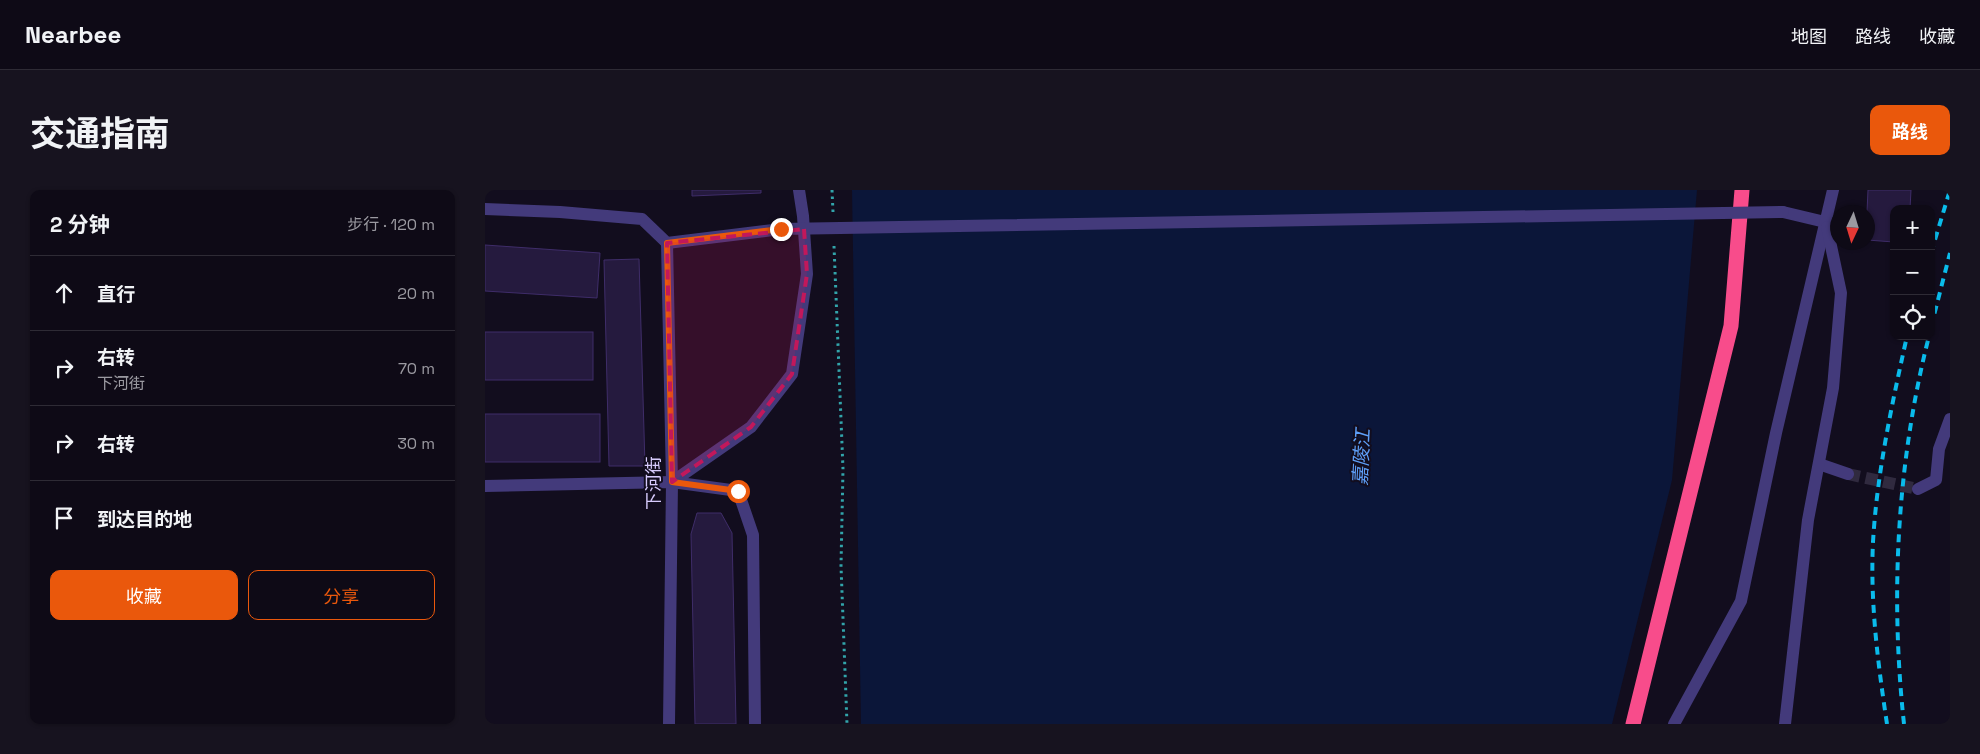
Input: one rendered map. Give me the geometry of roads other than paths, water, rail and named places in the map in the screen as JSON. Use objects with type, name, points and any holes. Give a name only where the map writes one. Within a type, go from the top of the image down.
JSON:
[{"type":"highway","points":[[1633,724],[1731,326],[1742,190]]},
{"type":"street","points":[[672,482],[751,427],[792,374],[807,274],[803,216],[799,190]]},
{"type":"street","points":[[1674,724],[1741,601],[1776,433],[1833,190]]},
{"type":"street","points":[[485,209],[560,212],[642,219],[667,243],[781,229],[1783,212],[1825,222]]},
{"type":"street","points":[[1785,724],[1809,520],[1833,388],[1841,293],[1825,222]]},
{"type":"street","name":"下河街","points":[[667,243],[672,482],[669,724]]},
{"type":"street","points":[[1918,489],[1936,480],[1939,449],[1950,419]]},
{"type":"street","points":[[1819,464],[1848,474]]},
{"type":"street","points":[[485,486],[672,482],[738,491],[753,535],[755,724]]},
{"type":"water","name":"嘉陵江","points":[[852,190],[1697,190],[1672,480],[1612,724],[861,724]]},
{"type":"tunnel","points":[[1848,474],[1918,489]]},
{"type":"railway","points":[[1932,250],[1950,190]]},
{"type":"railway","points":[[1935,311],[1950,253]]},
{"type":"railway","points":[[1887,724],[1874,611],[1873,542],[1882,464],[1906,340]]},
{"type":"railway","points":[[1904,724],[1897,627],[1899,529],[1903,480],[1910,432],[1928,340]]}]
